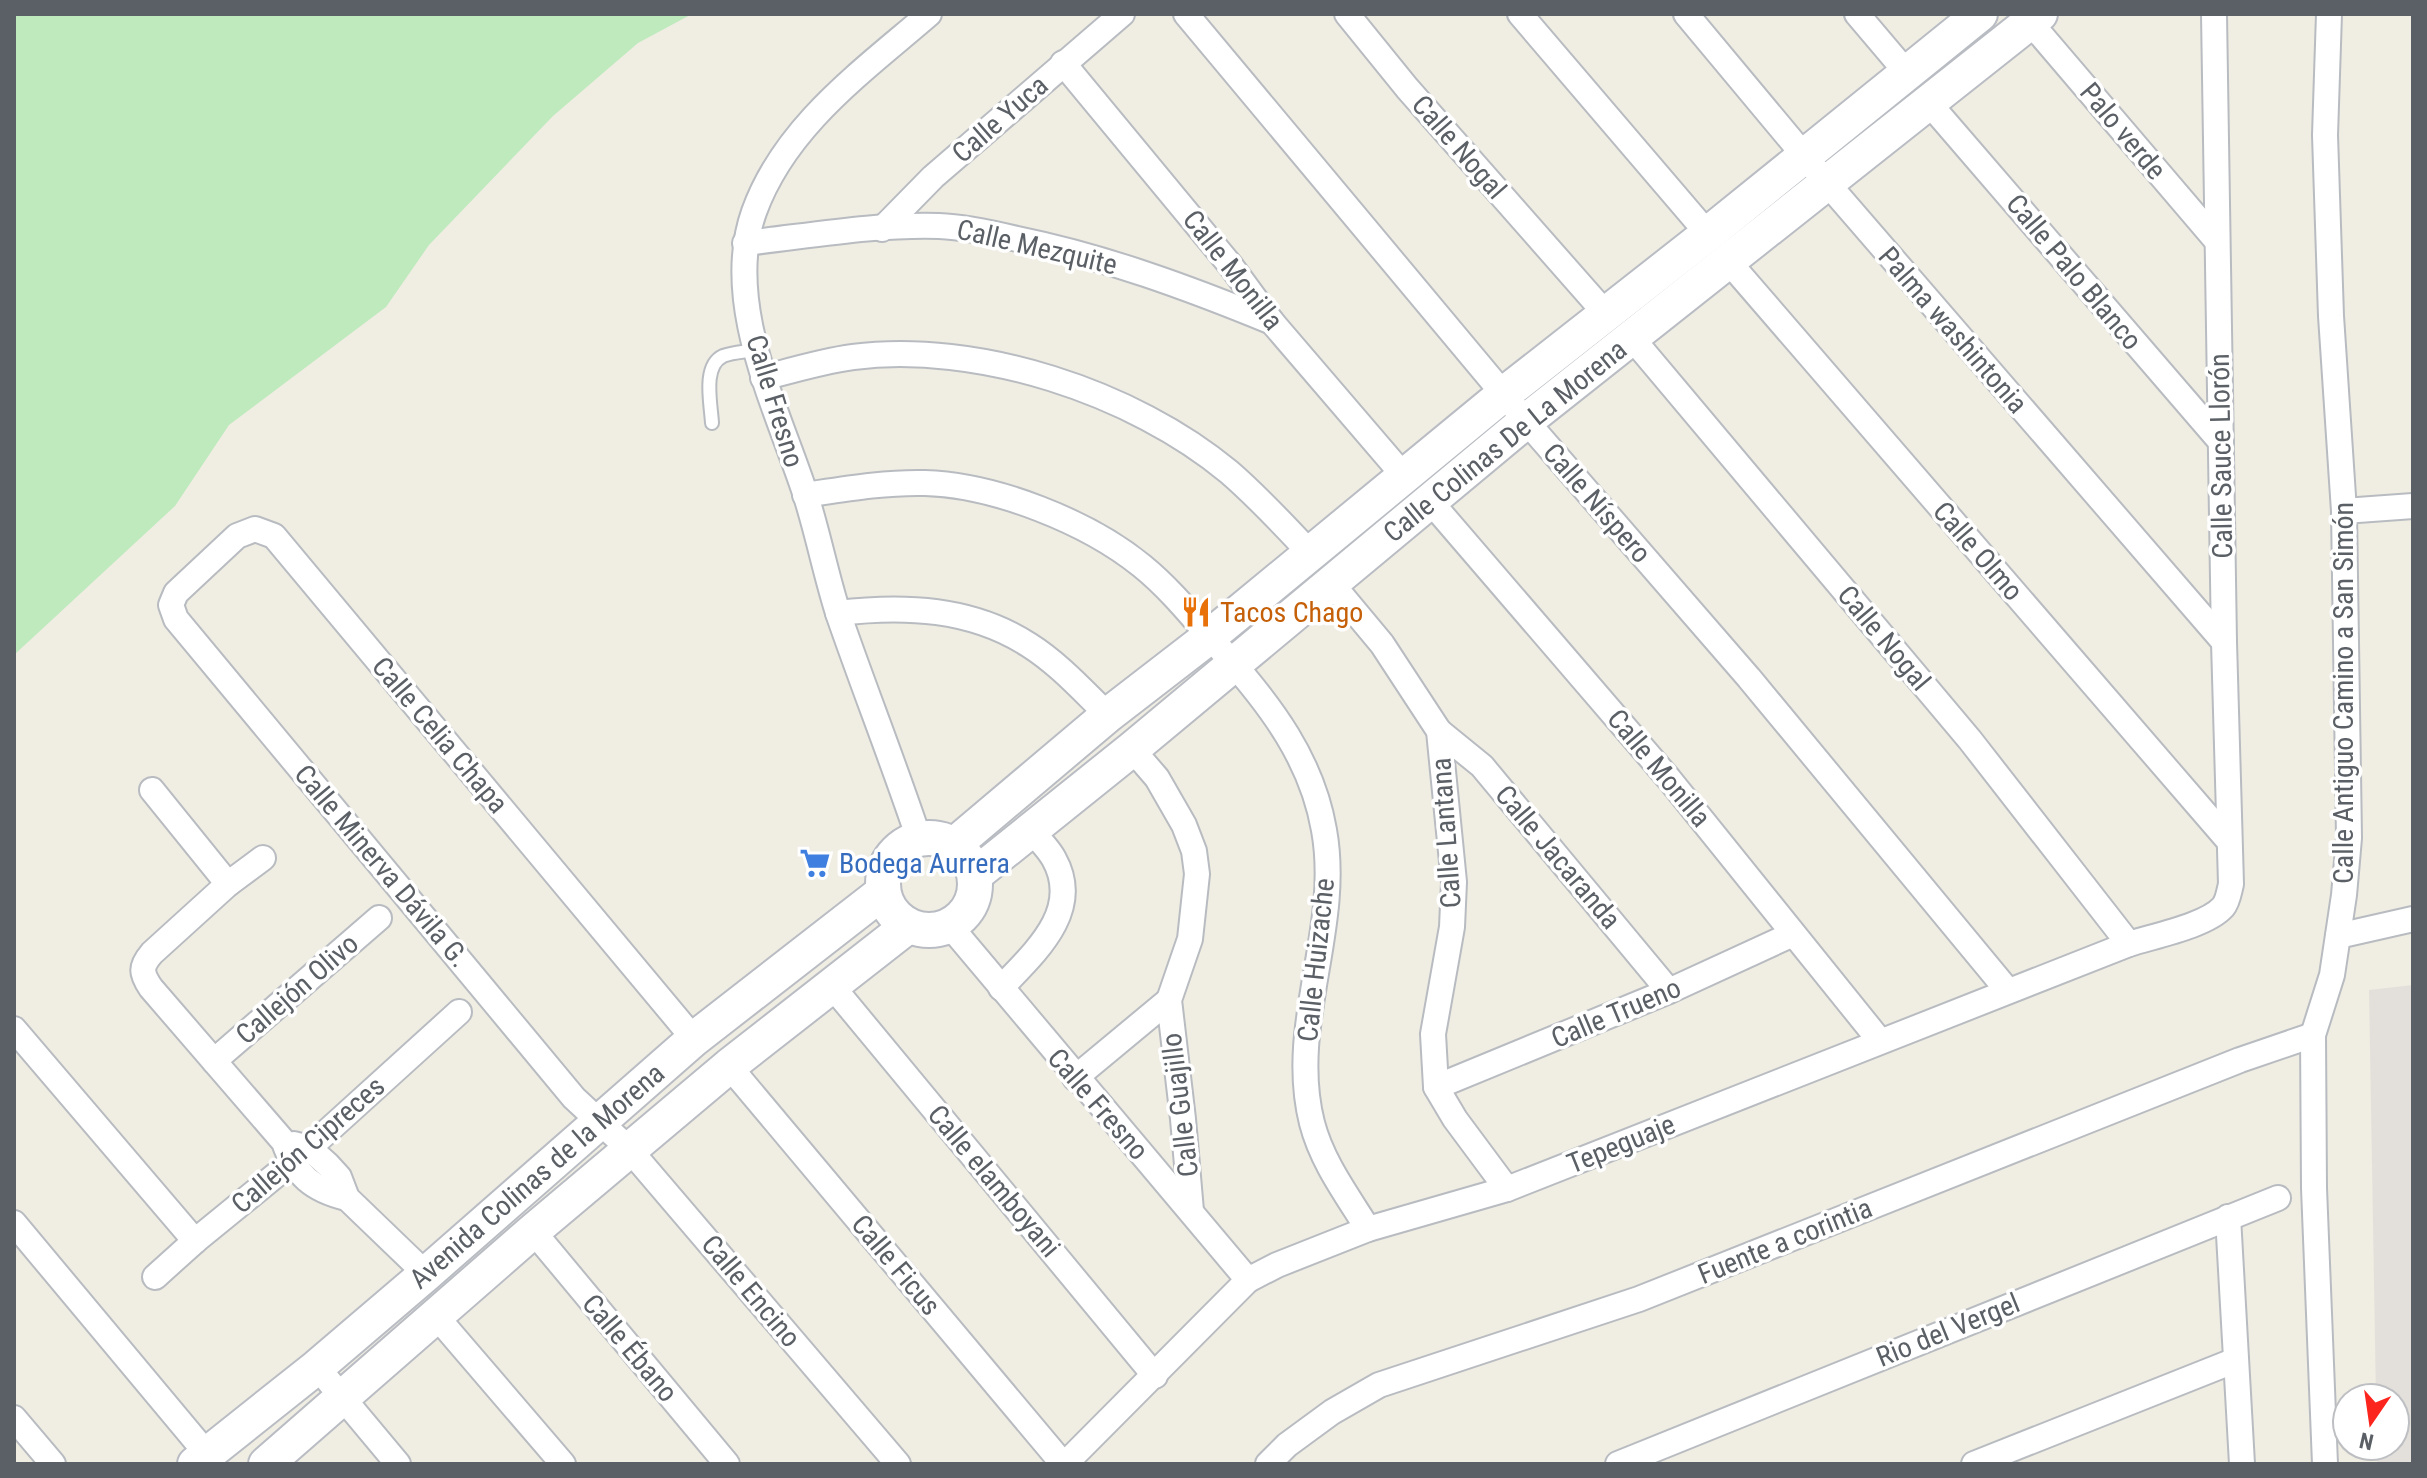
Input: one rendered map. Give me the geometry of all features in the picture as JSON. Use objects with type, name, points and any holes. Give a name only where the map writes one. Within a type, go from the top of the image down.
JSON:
[{"type":"street","name":"Calle Fresno","points":[[919,839],[838,613],[805,495],[763,378],[747,298],[745,243],[770,176],[792,141],[849,83],[929,14]]},
{"type":"street","name":"Calle Yuca","points":[[882,229],[933,177],[1122,14]]},
{"type":"street","name":"Calle Níspero","points":[[1186,14],[1526,421],[1749,678],[2008,991]]},
{"type":"street","name":"Calle Nogal","points":[[1347,14],[1407,88],[1606,314]]},
{"type":"street","points":[[1520,14],[1708,234]]},
{"type":"street","name":"Palma washintonia","points":[[1686,14],[1827,183],[2224,642]]},
{"type":"street","points":[[1857,14],[1907,73]]},
{"type":"street","name":"Calle Colinas De La Morena","points":[[954,845],[1108,715],[1209,637],[1504,394],[1980,14]]},
{"type":"street","name":"Calle Sauce Llorón","points":[[2214,14],[2216,240],[2231,884],[2228,898]]},
{"type":"street","name":"Calle Antiguo Camino a San Simón","points":[[2325,1464],[2314,1188],[2313,1035],[2332,975],[2349,838],[2344,511],[2330,301],[2325,135],[2329,14]]},
{"type":"street","name":"Calle Colinas De La Morena","points":[[975,875],[1132,749],[1526,421],[2035,18]]},
{"type":"street","name":"Palo verde","points":[[2035,18],[2216,240]]},
{"type":"street","name":"Calle Monilla","points":[[1063,63],[1231,266],[1272,322],[1404,476]]},
{"type":"street","name":"Calle Palo Blanco","points":[[1928,102],[2221,442]]},
{"type":"street","name":"Calle Mezquite","points":[[745,243],[940,226],[1059,247],[1142,272],[1272,322]]},
{"type":"street","name":"Calle Olmo","points":[[1728,261],[2228,840]]},
{"type":"street","name":"Calle Nogal","points":[[1632,338],[1970,740],[2129,944]]},
{"type":"street","points":[[763,378],[853,357],[896,355],[996,365],[1073,385],[1128,408],[1216,463],[1274,515],[1311,554]]},
{"type":"street","name":"Calle Huizache","points":[[805,495],[880,484],[928,483],[1024,503],[1068,520],[1141,565],[1265,700],[1288,732],[1307,772],[1324,829],[1328,875],[1326,924],[1306,1034],[1305,1078],[1312,1123],[1327,1165],[1368,1229]]},
{"type":"street","name":"Calle Monilla","points":[[1430,501],[1669,779],[1880,1041]]},
{"type":"street","points":[[2344,511],[2413,506]]},
{"type":"street","name":"Calle Celia Chapa","points":[[171,605],[176,593],[237,536],[255,529],[274,536],[694,1039]]},
{"type":"street","name":"Calle Lantana","points":[[1332,584],[1382,644],[1439,731],[1454,882],[1450,939],[1433,1034],[1436,1087],[1455,1119],[1507,1189]]},
{"type":"street","name":"Calle Minerva Dávila G.","points":[[171,605],[176,619],[564,1086],[600,1121]]},
{"type":"street","points":[[838,613],[908,607],[945,612],[991,626],[1028,644],[1059,668],[1108,715]]},
{"type":"street","name":"Calle Jacaranda","points":[[1439,731],[1482,766],[1669,991]]},
{"type":"street","name":"Calle Guajillo","points":[[1132,749],[1157,778],[1184,825],[1194,851],[1197,874],[1190,939],[1169,1000],[1191,1211]]},
{"type":"street","points":[[152,790],[228,884]]},
{"type":"street","points":[[1001,988],[1047,939],[1062,899],[1064,886],[1060,872],[1052,856],[1029,829]]},
{"type":"street","points":[[931,838],[954,845],[971,863],[975,875],[974,899],[960,920],[936,930],[921,930],[896,918],[883,892],[887,865],[905,844],[919,839],[931,838]]},
{"type":"street","points":[[263,858],[228,884],[152,953],[141,970],[151,988],[295,1151],[339,1177],[347,1198],[426,1274]]},
{"type":"street","name":"Avenida Colinas de la Morena","points":[[201,1459],[317,1367],[694,1039],[883,892]]},
{"type":"street","name":"Tepeguaje","points":[[1064,1464],[1248,1280],[1277,1265],[1368,1229],[1507,1189],[2129,944],[2212,916],[2228,898]]},
{"type":"street","name":"Callejón Olivo","points":[[214,1061],[379,918]]},
{"type":"street","points":[[2338,936],[2413,919]]},
{"type":"street","name":"Avenida Colinas de la Morena","points":[[266,1464],[629,1149],[908,926]]},
{"type":"street","name":"Calle Fresno","points":[[950,926],[1248,1280]]},
{"type":"street","name":"Calle Trueno","points":[[1436,1087],[1669,991],[1793,934]]},
{"type":"street","name":"Calle elamboyani","points":[[832,986],[1155,1376]]},
{"type":"street","name":"Calle Guajillo","points":[[1075,1078],[1169,1000]]},
{"type":"street","name":"Callejón Cipreces","points":[[155,1277],[295,1151],[459,1012]]},
{"type":"street","points":[[14,1029],[195,1241]]},
{"type":"street","name":"Fuente a corintia","points":[[1268,1464],[1287,1445],[1332,1412],[1379,1385],[1639,1299],[2240,1060],[2313,1035]]},
{"type":"street","name":"Calle Ficus","points":[[729,1066],[1064,1464]]},
{"type":"street","name":"Calle Encino","points":[[600,1121],[629,1149],[898,1464]]},
{"type":"street","name":"Rio del Vergel","points":[[1618,1464],[2278,1198]]},
{"type":"street","points":[[2228,1217],[2242,1464]]},
{"type":"street","points":[[14,1223],[201,1459]]},
{"type":"street","name":"Calle Ébano","points":[[533,1231],[727,1464]]},
{"type":"street","points":[[436,1316],[563,1464]]},
{"type":"street","points":[[1974,1464],[2236,1360]]},
{"type":"street","points":[[317,1367],[398,1464]]},
{"type":"street","points":[[14,1418],[53,1464]]},
{"type":"lane","points":[[712,423],[710,386],[713,367],[723,356],[755,350]]},
{"type":"shaded area","points":[[2413,985],[2413,1464],[2377,1464],[2411,1462],[2411,1382],[2376,1382],[2369,990]]},
{"type":"green space","points":[[14,14],[692,14],[638,43],[553,116],[429,245],[386,307],[229,425],[175,506],[14,655]]},
{"type":"place","name":"Tacos Chago","points":[[1196,612]]},
{"type":"place","name":"Bodega Aurrera","points":[[815,863]]}]
